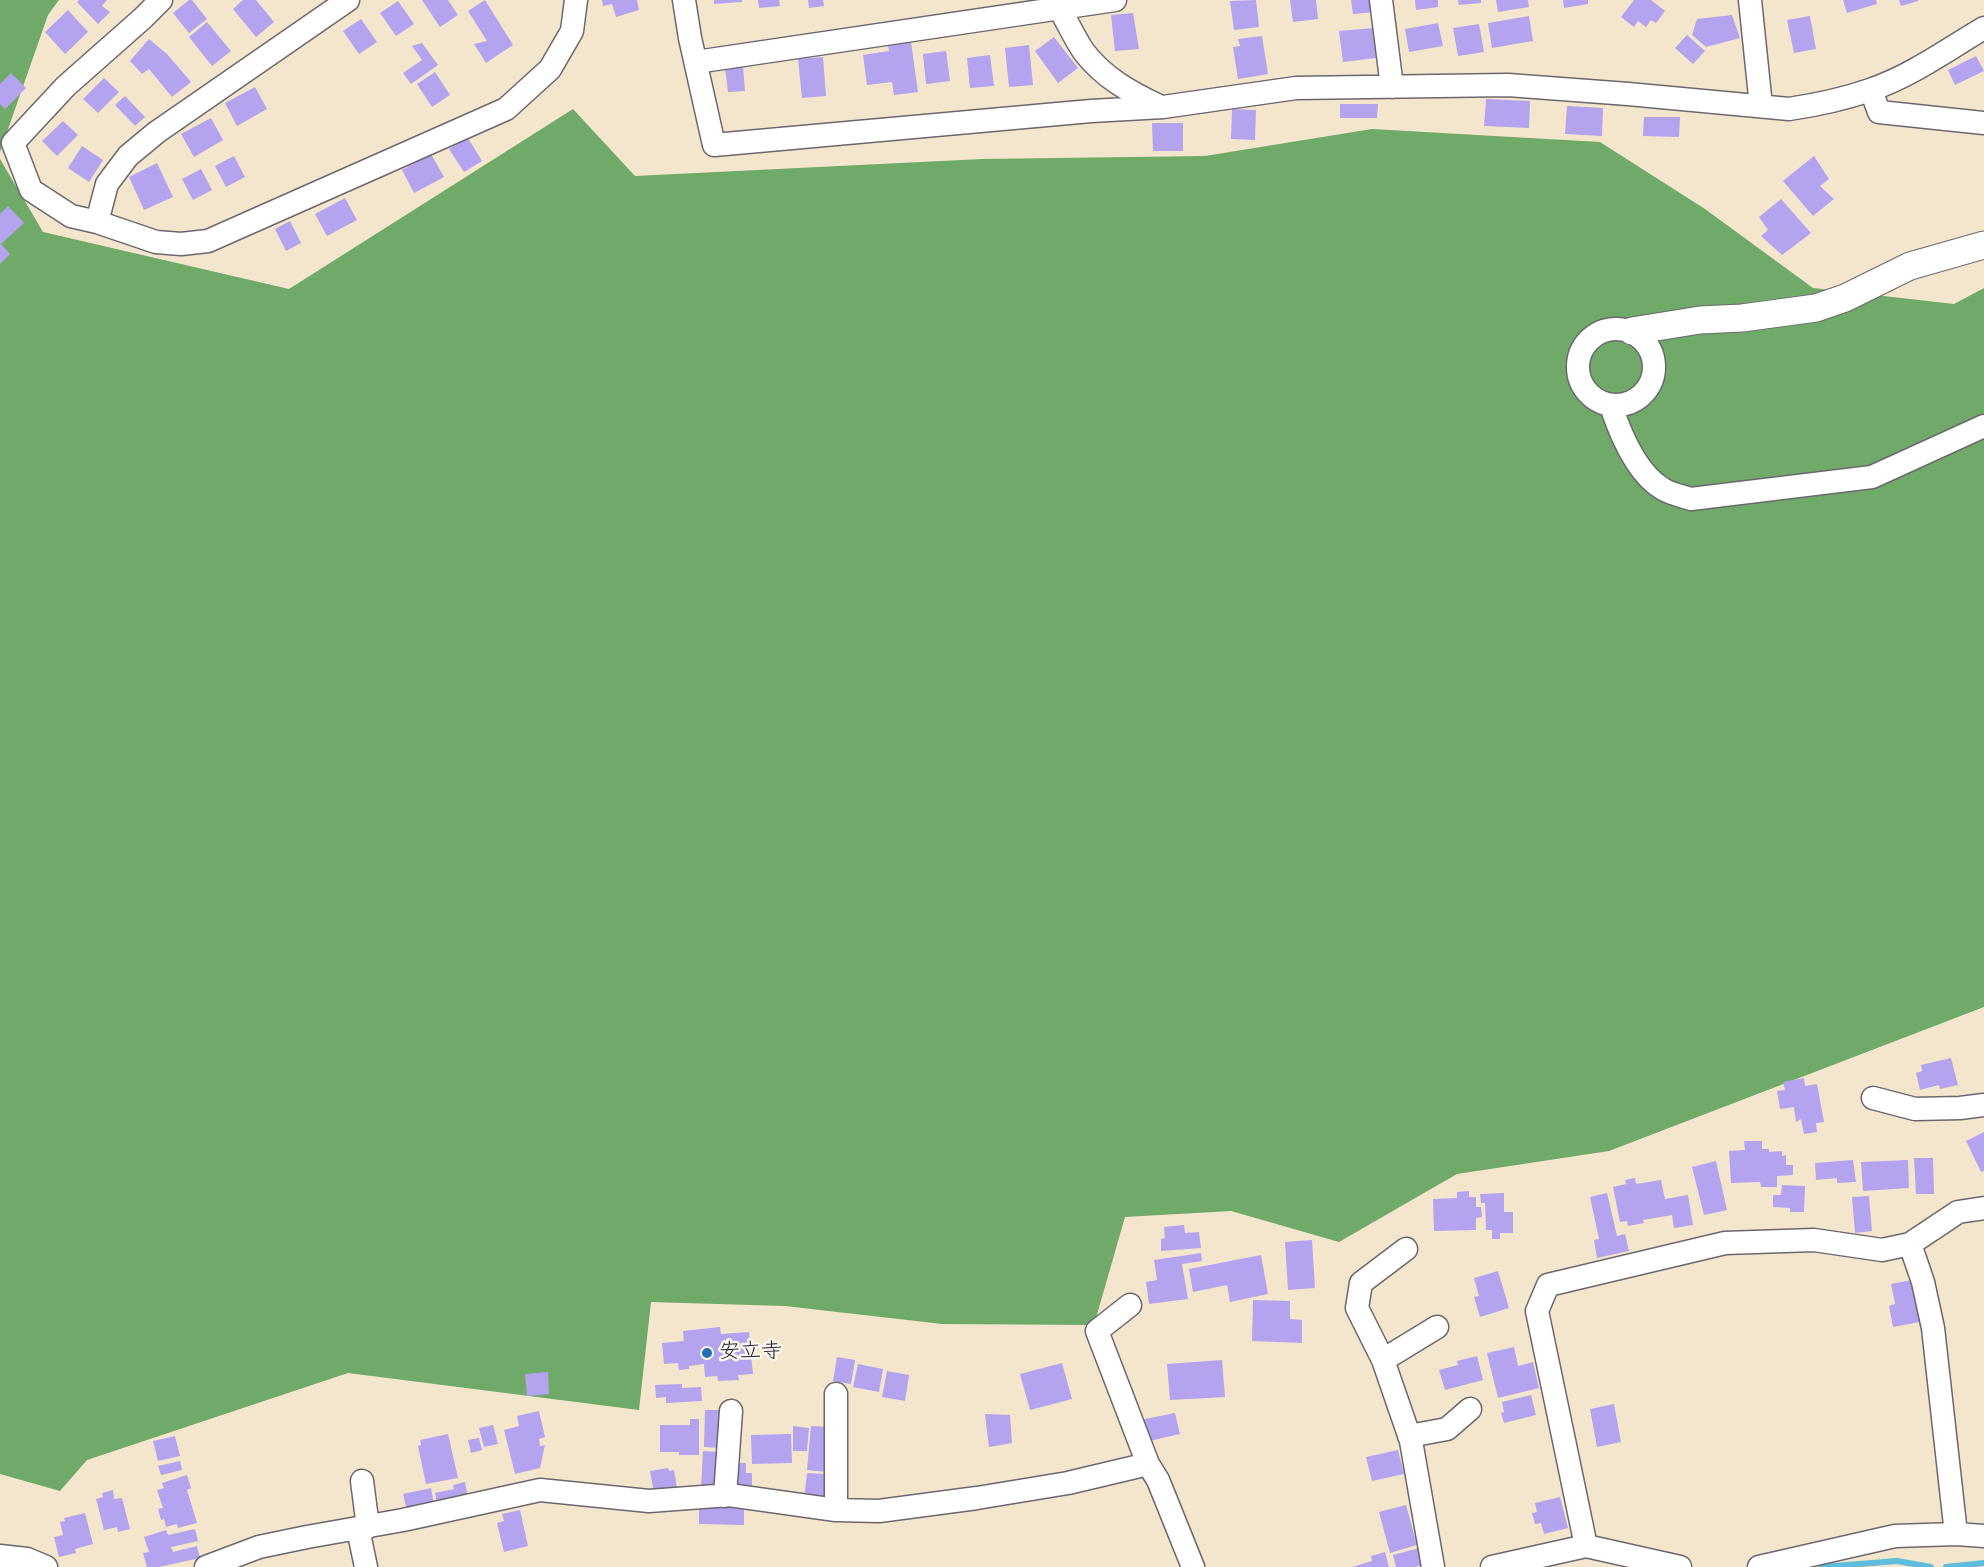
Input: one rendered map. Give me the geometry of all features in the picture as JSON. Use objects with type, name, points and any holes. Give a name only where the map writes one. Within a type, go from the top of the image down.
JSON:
[{"type":"street","points":[[161,0],[66,86],[14,143],[31,190],[71,216],[97,222],[156,242],[181,244],[208,241],[506,109],[550,69],[572,31],[576,0]]},
{"type":"street","points":[[97,222],[107,184],[128,156],[157,132],[348,0]]},
{"type":"street","points":[[684,0],[714,145],[1091,111],[1163,107],[1296,88],[1508,85],[1789,109],[1871,90],[1911,72],[1984,28]]},
{"type":"street","points":[[696,62],[1056,4],[1115,0]]},
{"type":"street","points":[[1381,0],[1392,87]]},
{"type":"street","points":[[1750,0],[1761,106]]},
{"type":"street","points":[[1056,4],[1084,51],[1102,72],[1127,91],[1163,107]]},
{"type":"street","points":[[1871,90],[1879,111],[1984,123]]},
{"type":"street","points":[[1632,331],[1649,345],[1655,366],[1649,388],[1632,402],[1611,406],[1590,397],[1578,378],[1578,356],[1590,337],[1610,328],[1632,331],[1700,320],[1742,318],[1816,308],[1845,298],[1910,266],[1984,245]]},
{"type":"street","points":[[1611,406],[1620,435],[1642,470],[1663,489],[1691,499],[1872,477],[1984,426]]},
{"type":"street","points":[[1873,1098],[1915,1109],[1984,1105]]},
{"type":"street","points":[[1586,1545],[1537,1311],[1548,1285],[1725,1244],[1814,1240],[1882,1250],[1910,1244],[1958,1212],[1984,1208]]},
{"type":"street","points":[[1910,1244],[1923,1282],[1934,1328],[1956,1534]]},
{"type":"street","points":[[1406,1250],[1360,1283],[1357,1308],[1383,1360],[1409,1436],[1433,1567]]},
{"type":"street","points":[[1130,1305],[1096,1331],[1148,1464],[1158,1480],[1193,1567]]},
{"type":"street","points":[[1383,1360],[1437,1328]]},
{"type":"street","points":[[836,1394],[836,1510]]},
{"type":"street","points":[[1409,1436],[1447,1429],[1470,1409]]},
{"type":"street","points":[[725,1496],[731,1412]]},
{"type":"street","points":[[206,1567],[259,1547],[363,1528],[540,1490],[649,1501],[725,1496],[836,1510],[879,1511],[1068,1483],[1148,1464]]},
{"type":"street","points":[[362,1481],[366,1567]]},
{"type":"street","points":[[1759,1567],[1895,1536],[1956,1534],[1984,1536]]},
{"type":"street","points":[[1492,1567],[1586,1545],[1680,1567]]},
{"type":"street","points":[[0,1556],[27,1559],[46,1567]]},
{"type":"green space","points":[[0,0],[59,0],[48,15],[0,152]]},
{"type":"green space","points":[[573,109],[635,176],[982,159],[1205,156],[1372,129],[1600,142],[1705,209],[1813,288],[1954,304],[1984,288],[1984,1007],[1609,1151],[1457,1174],[1339,1242],[1231,1211],[1125,1217],[1094,1325],[942,1324],[785,1306],[651,1302],[639,1410],[348,1373],[87,1460],[60,1491],[0,1474],[0,159],[43,232],[289,289]]},
{"type":"building","points":[[79,0],[107,0],[102,6],[110,12],[98,24],[77,2]]},
{"type":"building","points":[[192,0],[207,19],[189,33],[173,13]]},
{"type":"building","points":[[243,0],[256,0],[274,22],[256,37],[233,9]]},
{"type":"building","points":[[422,0],[448,0],[458,15],[440,27]]},
{"type":"building","points":[[485,0],[513,45],[486,63],[474,44],[487,41],[468,11]]},
{"type":"building","points":[[602,0],[637,0],[639,10],[616,17],[612,4],[603,6]]},
{"type":"building","points":[[714,0],[742,0],[742,2],[714,4]]},
{"type":"building","points":[[758,0],[779,0],[780,6],[759,8]]},
{"type":"building","points":[[808,0],[823,0],[824,6],[809,8]]},
{"type":"building","points":[[1256,0],[1259,27],[1234,30],[1230,1]]},
{"type":"building","points":[[1290,0],[1316,0],[1318,19],[1293,22]]},
{"type":"building","points":[[1351,0],[1374,0],[1375,12],[1353,14]]},
{"type":"building","points":[[1415,0],[1438,0],[1438,7],[1416,10]]},
{"type":"building","points":[[1458,0],[1481,0],[1481,3],[1459,5]]},
{"type":"building","points":[[1496,0],[1528,0],[1529,7],[1498,12]]},
{"type":"building","points":[[1563,0],[1588,0],[1588,4],[1564,8]]},
{"type":"building","points":[[1634,0],[1651,0],[1665,11],[1656,23],[1651,20],[1646,27],[1638,21],[1634,27],[1621,17]]},
{"type":"building","points":[[1843,0],[1876,0],[1877,4],[1847,13]]},
{"type":"building","points":[[1899,0],[1918,0],[1918,1],[1901,6]]},
{"type":"building","points":[[398,1],[414,24],[396,36],[380,13]]},
{"type":"building","points":[[68,10],[88,32],[65,54],[45,32]]},
{"type":"building","points":[[1133,13],[1139,49],[1115,51],[1111,15]]},
{"type":"building","points":[[1732,15],[1740,38],[1706,47],[1692,35],[1697,19]]},
{"type":"building","points":[[1529,16],[1533,41],[1492,48],[1488,23]]},
{"type":"building","points":[[1810,16],[1816,49],[1794,53],[1787,20]]},
{"type":"building","points":[[361,19],[377,42],[359,54],[343,31]]},
{"type":"building","points":[[207,22],[231,51],[212,66],[189,37]]},
{"type":"building","points":[[1438,23],[1443,46],[1409,52],[1405,29]]},
{"type":"building","points":[[1479,24],[1484,52],[1458,56],[1453,28]]},
{"type":"building","points":[[1373,28],[1376,58],[1343,62],[1339,31]]},
{"type":"building","points":[[1687,35],[1705,51],[1693,64],[1675,48]]},
{"type":"building","points":[[1262,36],[1268,74],[1238,79],[1233,47],[1240,46],[1238,39]]},
{"type":"building","points":[[1054,37],[1078,68],[1058,83],[1035,51]]},
{"type":"building","points":[[149,39],[167,54],[191,82],[172,97],[149,69],[142,74],[130,61]]},
{"type":"building","points":[[911,42],[918,92],[894,95],[892,82],[867,85],[863,55],[889,51],[888,45]]},
{"type":"building","points":[[422,43],[438,65],[411,84],[403,73],[422,60],[412,46]]},
{"type":"building","points":[[1029,45],[1033,85],[1009,87],[1005,48]]},
{"type":"building","points":[[946,51],[950,81],[926,84],[923,54]]},
{"type":"building","points":[[990,55],[994,86],[970,88],[967,58]]},
{"type":"building","points":[[1976,56],[1984,71],[1955,85],[1948,70]]},
{"type":"building","points":[[823,57],[826,96],[802,98],[798,59]]},
{"type":"building","points":[[743,66],[745,91],[728,92],[725,68]]},
{"type":"building","points":[[435,72],[450,95],[432,107],[417,84]]},
{"type":"building","points":[[11,73],[26,88],[5,109],[0,104],[0,84]]},
{"type":"building","points":[[104,78],[119,92],[98,113],[83,99]]},
{"type":"building","points":[[255,87],[267,109],[237,126],[225,103]]},
{"type":"building","points":[[125,96],[145,117],[135,126],[115,105]]},
{"type":"building","points":[[1486,99],[1530,101],[1529,128],[1484,126]]},
{"type":"building","points":[[1340,104],[1378,104],[1377,118],[1340,118]]},
{"type":"building","points":[[1567,106],[1603,108],[1602,136],[1565,134]]},
{"type":"building","points":[[1232,109],[1256,110],[1255,140],[1231,139]]},
{"type":"building","points":[[1644,117],[1680,117],[1679,137],[1643,136]]},
{"type":"building","points":[[211,118],[223,140],[194,157],[181,134]]},
{"type":"building","points":[[63,121],[78,135],[57,156],[42,141]]},
{"type":"building","points":[[1152,123],[1183,123],[1183,151],[1153,151]]},
{"type":"building","points":[[468,138],[482,161],[464,172],[449,149]]},
{"type":"building","points":[[82,146],[103,160],[89,182],[68,168]]},
{"type":"building","points":[[431,154],[444,177],[414,193],[402,170]]},
{"type":"building","points":[[234,156],[245,177],[226,187],[215,166]]},
{"type":"building","points":[[1814,156],[1829,179],[1820,186],[1834,199],[1813,216],[1783,181]]},
{"type":"building","points":[[157,163],[173,197],[144,210],[129,177]]},
{"type":"building","points":[[201,169],[212,190],[193,200],[182,179]]},
{"type":"building","points":[[345,198],[357,220],[327,236],[315,214]]},
{"type":"building","points":[[1781,199],[1811,233],[1782,255],[1761,236],[1768,230],[1759,217]]},
{"type":"building","points":[[8,206],[24,223],[1,244],[10,254],[0,264],[0,214]]},
{"type":"building","points":[[290,221],[301,243],[286,251],[275,229]]},
{"type":"building","points":[[1951,1058],[1958,1085],[1940,1089],[1939,1085],[1920,1090],[1916,1073],[1922,1071],[1921,1065]]},
{"type":"building","points":[[1804,1078],[1805,1086],[1817,1084],[1824,1122],[1816,1123],[1817,1132],[1804,1134],[1801,1119],[1796,1122],[1794,1107],[1780,1109],[1777,1091],[1785,1090],[1783,1082]]},
{"type":"building","points":[[1984,1132],[1984,1171],[1981,1172],[1966,1141]]},
{"type":"building","points":[[1744,1141],[1762,1141],[1762,1149],[1769,1149],[1769,1152],[1782,1151],[1782,1156],[1786,1155],[1786,1165],[1793,1165],[1793,1175],[1777,1176],[1777,1187],[1761,1187],[1760,1182],[1731,1183],[1729,1151],[1745,1150]]},
{"type":"building","points":[[1914,1158],[1933,1158],[1934,1194],[1916,1194]]},
{"type":"building","points":[[1853,1160],[1856,1182],[1837,1183],[1837,1178],[1816,1180],[1815,1163]]},
{"type":"building","points":[[1908,1160],[1909,1188],[1863,1191],[1861,1162]]},
{"type":"building","points":[[1716,1161],[1727,1210],[1704,1215],[1692,1167]]},
{"type":"building","points":[[1635,1178],[1636,1184],[1661,1180],[1665,1199],[1688,1195],[1693,1225],[1674,1228],[1672,1215],[1643,1220],[1644,1223],[1628,1226],[1627,1221],[1620,1222],[1613,1187],[1626,1184],[1625,1180]]},
{"type":"building","points":[[1782,1185],[1805,1186],[1804,1212],[1790,1212],[1790,1208],[1773,1207],[1773,1195],[1781,1195]]},
{"type":"building","points":[[1469,1191],[1469,1197],[1476,1197],[1476,1207],[1481,1207],[1482,1217],[1476,1218],[1476,1230],[1434,1231],[1433,1199],[1457,1198],[1457,1192]]},
{"type":"building","points":[[1504,1193],[1504,1212],[1513,1212],[1513,1233],[1500,1233],[1500,1239],[1492,1239],[1492,1230],[1486,1230],[1485,1203],[1481,1203],[1480,1194]]},
{"type":"building","points":[[1607,1193],[1617,1236],[1625,1234],[1629,1251],[1597,1258],[1594,1240],[1599,1239],[1590,1197]]},
{"type":"building","points":[[1869,1196],[1872,1231],[1855,1233],[1852,1197]]},
{"type":"building","points":[[1184,1225],[1185,1233],[1199,1232],[1201,1248],[1161,1251],[1161,1239],[1165,1238],[1164,1227]]},
{"type":"building","points":[[1312,1240],[1315,1288],[1288,1290],[1285,1242]]},
{"type":"building","points":[[1201,1253],[1202,1261],[1182,1264],[1188,1299],[1149,1304],[1146,1282],[1157,1280],[1154,1260]]},
{"type":"building","points":[[1261,1255],[1268,1294],[1230,1302],[1227,1285],[1193,1292],[1189,1269]]},
{"type":"building","points":[[1498,1271],[1509,1308],[1480,1317],[1474,1297],[1479,1296],[1474,1278]]},
{"type":"building","points":[[1912,1280],[1920,1322],[1893,1327],[1889,1306],[1895,1304],[1891,1284]]},
{"type":"building","points":[[1253,1300],[1290,1301],[1290,1319],[1302,1320],[1302,1343],[1252,1341]]},
{"type":"building","name":"安立寺","points":[[720,1327],[721,1334],[749,1332],[753,1374],[738,1375],[739,1380],[718,1381],[717,1376],[705,1377],[704,1364],[679,1370],[678,1363],[664,1364],[662,1343],[684,1341],[683,1331]]},
{"type":"building","points":[[1514,1347],[1518,1366],[1533,1362],[1539,1388],[1498,1398],[1487,1353]]},
{"type":"building","points":[[1477,1356],[1483,1380],[1445,1390],[1439,1370],[1458,1365],[1457,1361]]},
{"type":"building","points":[[837,1357],[855,1360],[851,1384],[833,1381]]},
{"type":"building","points":[[1222,1360],[1225,1397],[1170,1400],[1167,1364]]},
{"type":"building","points":[[1062,1363],[1072,1399],[1030,1410],[1020,1374]]},
{"type":"building","points":[[858,1364],[883,1369],[879,1392],[853,1387]]},
{"type":"building","points":[[887,1371],[909,1375],[905,1401],[882,1397]]},
{"type":"building","points":[[548,1372],[549,1394],[527,1396],[525,1374]]},
{"type":"building","points":[[682,1384],[682,1388],[701,1387],[702,1401],[666,1403],[666,1397],[656,1398],[655,1385]]},
{"type":"building","points":[[1531,1395],[1536,1415],[1504,1423],[1501,1413],[1504,1412],[1502,1402]]},
{"type":"building","points":[[1614,1404],[1621,1442],[1597,1447],[1590,1409]]},
{"type":"building","points":[[705,1410],[724,1410],[722,1448],[704,1447]]},
{"type":"building","points":[[539,1411],[545,1437],[539,1439],[540,1446],[545,1445],[540,1468],[515,1474],[504,1430],[519,1426],[517,1416]]},
{"type":"building","points":[[1175,1413],[1180,1434],[1145,1442],[1140,1420]]},
{"type":"building","points":[[985,1414],[1010,1415],[1012,1443],[989,1447]]},
{"type":"building","points":[[690,1419],[699,1419],[699,1455],[660,1452],[660,1425],[690,1425]]},
{"type":"building","points":[[493,1425],[498,1444],[484,1447],[479,1428]]},
{"type":"building","points":[[793,1426],[809,1428],[807,1451],[793,1451]]},
{"type":"building","points":[[811,1426],[831,1427],[827,1472],[807,1470]]},
{"type":"building","points":[[448,1434],[458,1478],[426,1484],[418,1446],[421,1445],[420,1440]]},
{"type":"building","points":[[791,1434],[792,1463],[752,1464],[751,1435]]},
{"type":"building","points":[[175,1436],[180,1456],[158,1461],[153,1441]]},
{"type":"building","points":[[479,1438],[482,1450],[471,1453],[468,1440]]},
{"type":"building","points":[[1398,1450],[1404,1474],[1372,1481],[1366,1457]]},
{"type":"building","points":[[703,1451],[721,1452],[720,1489],[701,1488]]},
{"type":"building","points":[[180,1461],[182,1470],[161,1475],[158,1466]]},
{"type":"building","points":[[734,1463],[746,1463],[746,1473],[752,1473],[752,1491],[735,1491]]},
{"type":"building","points":[[668,1468],[669,1471],[674,1470],[677,1488],[654,1493],[650,1471]]},
{"type":"building","points":[[807,1473],[827,1474],[825,1498],[804,1499]]},
{"type":"building","points":[[187,1475],[191,1488],[187,1490],[197,1523],[178,1528],[177,1524],[166,1527],[158,1509],[163,1508],[157,1490],[164,1488],[162,1483]]},
{"type":"building","points":[[465,1482],[468,1497],[437,1503],[435,1493],[454,1489],[453,1485]]},
{"type":"building","points":[[431,1488],[434,1504],[407,1510],[403,1494]]},
{"type":"building","points":[[113,1490],[114,1499],[122,1498],[130,1529],[118,1532],[117,1527],[104,1530],[96,1499],[103,1497],[102,1493]]},
{"type":"building","points":[[1560,1497],[1568,1528],[1544,1534],[1541,1523],[1535,1524],[1532,1513],[1537,1512],[1535,1503]]},
{"type":"building","points":[[1406,1505],[1417,1545],[1390,1553],[1379,1512]]},
{"type":"building","points":[[699,1508],[744,1508],[744,1525],[699,1524]]},
{"type":"building","points":[[520,1510],[528,1546],[504,1552],[497,1523],[504,1521],[502,1514]]},
{"type":"building","points":[[85,1513],[93,1544],[75,1549],[76,1553],[59,1557],[54,1537],[63,1535],[60,1522],[65,1521],[64,1518]]},
{"type":"building","points":[[195,1529],[198,1541],[171,1547],[173,1552],[197,1546],[200,1558],[159,1567],[147,1567],[143,1553],[149,1552],[144,1537],[166,1530],[168,1535]]},
{"type":"building","points":[[1419,1548],[1423,1565],[1396,1567],[1393,1555]]},
{"type":"building","points":[[1385,1552],[1389,1567],[1352,1567],[1372,1561],[1371,1556]]},
{"type":"waterway","points":[[1822,1567],[1897,1561],[1931,1567]]},
{"type":"waterway","points":[[1946,1567],[1984,1563]]},
{"type":"place","name":"安立寺","points":[[707,1353]]}]
